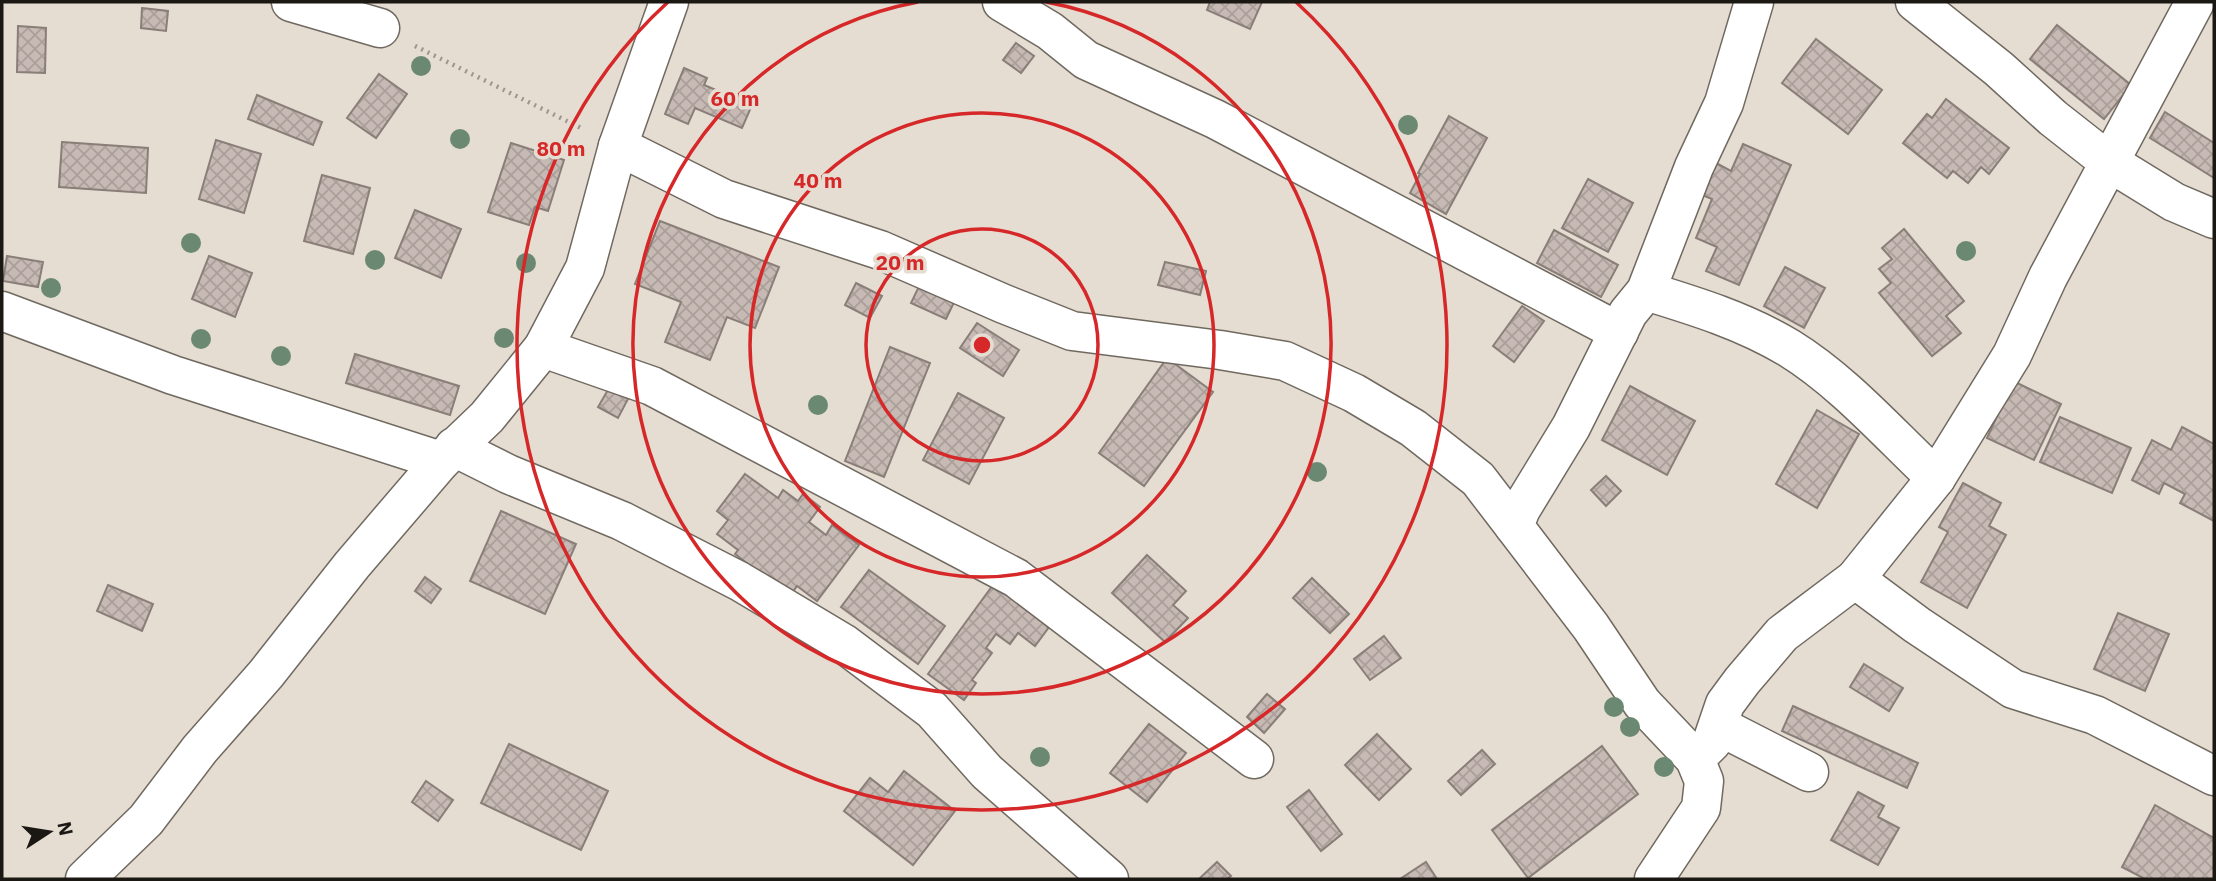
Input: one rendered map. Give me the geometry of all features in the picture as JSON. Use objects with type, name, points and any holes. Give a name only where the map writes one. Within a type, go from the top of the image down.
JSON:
[{"type":"street","points":[[290,2],[380,28]]},
{"type":"street","points":[[85,879],[146,820],[200,749],[266,674],[352,565],[447,454],[487,417],[543,348],[584,268],[618,146],[669,2]]},
{"type":"street","points":[[1002,2],[1050,31],[1086,60],[1215,119],[1619,332]]},
{"type":"street","points":[[1514,526],[1521,509],[1571,427],[1628,313],[1646,291],[1694,167],[1724,103],[1754,2]]},
{"type":"street","points":[[1915,2],[2109,162],[2174,202],[2214,219]]},
{"type":"street","points":[[1695,759],[1712,742],[1731,696],[1782,634],[1855,579],[1936,478],[2012,355],[2048,277],[2196,2]]},
{"type":"street","points":[[618,146],[724,199],[880,250],[1072,331],[1285,361],[1354,393],[1413,428],[1478,479],[1591,627],[1642,703],[1695,759],[1704,781],[1701,808],[1654,879]]},
{"type":"street","points":[[1646,291],[1712,311],[1788,348],[1830,378],[1936,478]]},
{"type":"street","points":[[2,311],[173,375],[508,474],[622,521],[739,581],[844,643],[932,710],[987,772],[1109,879]]},
{"type":"street","points":[[543,348],[652,386],[1016,578],[1254,759]]},
{"type":"street","points":[[1855,579],[2013,690],[2095,715],[2214,776]]},
{"type":"street","points":[[1719,726],[1809,772]]},
{"type":"path","points":[[380,28],[618,146]]},
{"type":"building","points":[[1210,2],[1262,2],[1250,29],[1207,10]]},
{"type":"building","points":[[142,8],[168,11],[166,31],[141,28]]},
{"type":"building","points":[[2057,25],[2131,85],[2104,119],[2030,59]]},
{"type":"building","points":[[18,26],[46,28],[45,73],[17,72]]},
{"type":"building","points":[[1816,39],[1882,90],[1848,134],[1782,83]]},
{"type":"building","points":[[1016,43],[1034,56],[1021,73],[1003,60]]},
{"type":"building","points":[[684,68],[707,78],[704,85],[752,105],[742,128],[695,108],[688,124],[665,114]]},
{"type":"building","points":[[379,74],[407,94],[376,138],[347,118]]},
{"type":"building","points":[[257,95],[322,122],[313,145],[248,119]]},
{"type":"building","points":[[1946,99],[2009,148],[1989,174],[1981,167],[1968,183],[1953,171],[1947,178],[1903,143],[1927,114],[1932,118]]},
{"type":"building","points":[[2165,112],[2214,143],[2214,178],[2150,138]]},
{"type":"building","points":[[1449,116],[1487,138],[1446,214],[1410,193]]},
{"type":"building","points":[[216,140],[261,154],[244,213],[199,199]]},
{"type":"building","points":[[62,142],[148,148],[146,193],[59,187]]},
{"type":"building","points":[[511,143],[564,160],[548,211],[535,207],[529,225],[488,212]]},
{"type":"building","points":[[1743,144],[1791,165],[1739,285],[1706,271],[1717,247],[1696,238],[1712,199],[1702,195],[1716,163],[1731,171]]},
{"type":"building","points":[[322,175],[370,188],[353,254],[304,241]]},
{"type":"building","points":[[1588,179],[1633,203],[1608,252],[1562,228]]},
{"type":"building","points":[[415,210],[461,229],[441,278],[395,258]]},
{"type":"building","points":[[660,221],[779,267],[755,328],[727,317],[710,360],[665,342],[681,302],[635,284]]},
{"type":"building","points":[[1904,229],[1964,301],[1946,316],[1961,333],[1932,356],[1879,293],[1891,283],[1879,269],[1892,259],[1882,248]]},
{"type":"building","points":[[1554,230],[1618,265],[1601,297],[1537,263]]},
{"type":"building","points":[[7,256],[43,262],[38,287],[3,281]]},
{"type":"building","points":[[209,256],[252,273],[235,317],[192,299]]},
{"type":"building","points":[[1165,262],[1206,271],[1200,295],[1158,285]]},
{"type":"building","points":[[1785,267],[1825,288],[1804,328],[1764,306]]},
{"type":"building","points":[[924,276],[959,292],[946,319],[911,303]]},
{"type":"building","points":[[856,283],[882,296],[870,318],[845,305]]},
{"type":"building","points":[[1522,306],[1544,321],[1514,362],[1493,346]]},
{"type":"building","points":[[977,323],[1019,350],[1003,376],[960,348]]},
{"type":"building","points":[[890,347],[930,363],[884,477],[845,461]]},
{"type":"building","points":[[355,354],[459,386],[450,415],[346,383]]},
{"type":"building","points":[[1167,358],[1213,392],[1144,486],[1099,453]]},
{"type":"building","points":[[2013,381],[2061,404],[2034,460],[1987,438]]},
{"type":"building","points":[[1630,386],[1695,421],[1667,475],[1602,440]]},
{"type":"building","points":[[609,388],[628,399],[618,418],[598,407]]},
{"type":"building","points":[[958,393],[1004,418],[969,484],[923,460]]},
{"type":"building","points":[[1817,410],[1859,434],[1817,508],[1776,484]]},
{"type":"building","points":[[2060,417],[2131,448],[2112,493],[2040,462]]},
{"type":"building","points":[[2182,427],[2214,444],[2214,521],[2180,503],[2185,494],[2164,483],[2159,494],[2132,480],[2152,440],[2171,450]]},
{"type":"building","points":[[745,474],[778,498],[783,490],[798,501],[803,494],[820,507],[809,522],[826,535],[832,525],[859,545],[817,601],[797,586],[790,596],[735,554],[738,550],[717,534],[728,520],[717,511]]},
{"type":"building","points":[[1606,476],[1621,491],[1606,506],[1591,490]]},
{"type":"building","points":[[1963,483],[2001,503],[1989,526],[2006,535],[1967,608],[1921,582],[1948,532],[1939,527]]},
{"type":"building","points":[[501,511],[576,544],[545,614],[470,581]]},
{"type":"building","points":[[1147,555],[1186,591],[1173,605],[1188,618],[1165,642],[1112,593]]},
{"type":"building","points":[[869,570],[945,626],[918,664],[841,607]]},
{"type":"building","points":[[425,577],[441,589],[431,603],[415,591]]},
{"type":"building","points":[[998,578],[1049,627],[1035,646],[1018,633],[1010,644],[996,634],[986,648],[992,653],[972,680],[976,683],[964,700],[928,674]]},
{"type":"building","points":[[1312,578],[1349,614],[1330,633],[1293,598]]},
{"type":"building","points":[[108,585],[153,604],[142,631],[97,611]]},
{"type":"building","points":[[2118,613],[2169,634],[2145,691],[2094,669]]},
{"type":"building","points":[[1384,636],[1401,658],[1370,680],[1354,659]]},
{"type":"building","points":[[1864,664],[1903,688],[1889,711],[1850,687]]},
{"type":"building","points":[[1267,694],[1285,709],[1264,733],[1247,717]]},
{"type":"building","points":[[1793,706],[1918,763],[1907,788],[1782,731]]},
{"type":"building","points":[[1149,724],[1186,753],[1147,802],[1110,773]]},
{"type":"building","points":[[1377,734],[1411,769],[1379,800],[1345,765]]},
{"type":"building","points":[[509,744],[608,791],[581,850],[481,803]]},
{"type":"building","points":[[1602,746],[1638,794],[1528,878],[1492,830]]},
{"type":"building","points":[[1482,750],[1495,764],[1461,795],[1448,781]]},
{"type":"building","points":[[904,771],[955,811],[913,865],[844,811],[870,778],[888,792]]},
{"type":"building","points":[[426,781],[453,800],[438,821],[412,802]]},
{"type":"building","points":[[1309,790],[1342,834],[1321,851],[1287,807]]},
{"type":"building","points":[[1858,792],[1884,806],[1878,817],[1899,828],[1878,865],[1831,840]]},
{"type":"building","points":[[2155,805],[2214,838],[2214,879],[2145,879],[2122,867]]},
{"type":"building","points":[[1217,862],[1231,876],[1227,879],[1199,879]]},
{"type":"building","points":[[1426,862],[1437,879],[1400,879]]}]
